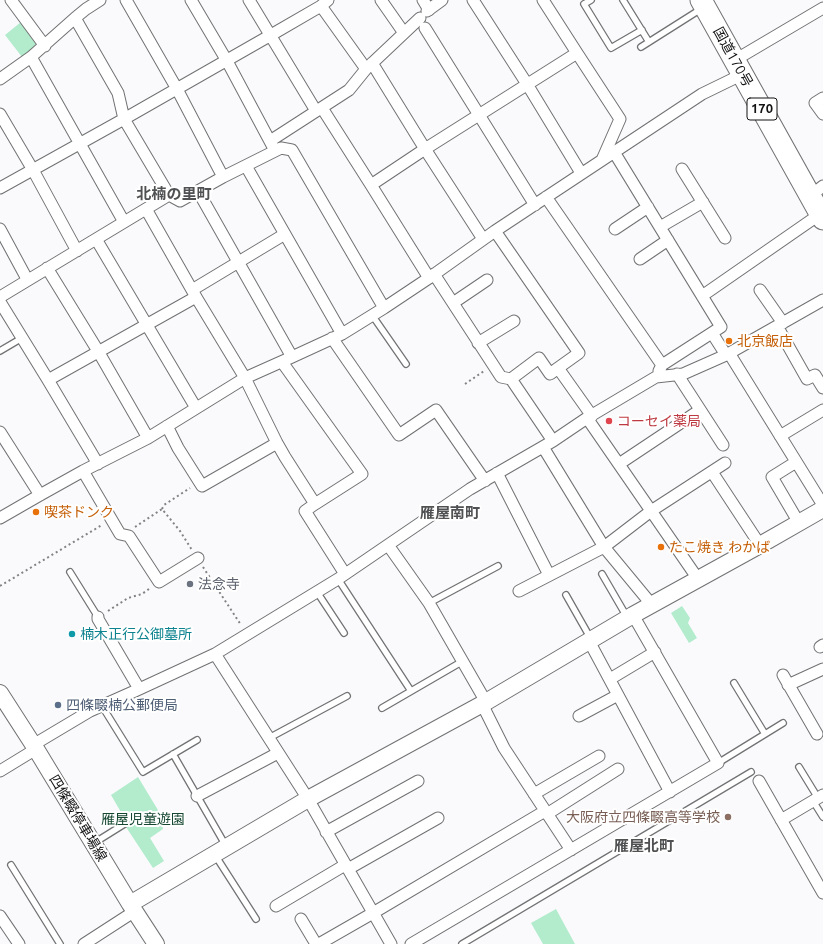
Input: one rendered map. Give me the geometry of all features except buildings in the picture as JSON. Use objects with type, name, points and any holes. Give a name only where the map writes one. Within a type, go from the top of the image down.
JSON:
[{"type":"highway","name":"国道170号","points":[[703,3],[739,67],[816,191],[822,215]]},
{"type":"street","points":[[11,0],[44,46]]},
{"type":"street","points":[[0,79],[44,46],[74,18],[82,4],[100,0]]},
{"type":"street","points":[[126,0],[177,89],[223,177]]},
{"type":"street","points":[[191,0],[227,60],[273,146],[292,150],[384,308]]},
{"type":"street","points":[[249,0],[319,109],[431,276],[452,303],[501,377],[511,379],[553,440]]},
{"type":"street","points":[[381,0],[404,33]]},
{"type":"street","points":[[423,0],[425,13]]},
{"type":"street","points":[[74,18],[118,93],[124,119],[169,195],[180,200],[246,166],[319,109],[349,90],[369,66],[425,13],[442,0]]},
{"type":"street","points":[[473,0],[582,173]]},
{"type":"street","points":[[544,0],[620,119],[602,160]]},
{"type":"street","points":[[0,188],[271,35],[320,3],[369,66],[483,239]]},
{"type":"street","points":[[0,518],[83,471],[148,438],[245,378],[337,336],[384,308],[535,204],[702,94],[823,8]]},
{"type":"street","points":[[425,28],[535,204]]},
{"type":"street","points":[[371,185],[577,53]]},
{"type":"street","points":[[31,57],[124,222]]},
{"type":"street","points":[[823,98],[815,103],[823,114]]},
{"type":"street","points":[[0,114],[77,250]]},
{"type":"street","points":[[614,152],[721,327],[662,365],[656,377]]},
{"type":"street","points":[[246,166],[285,234],[337,336],[399,435],[436,410],[485,481]]},
{"type":"street","points":[[682,168],[725,238]]},
{"type":"street","points":[[198,191],[239,263],[287,360],[362,474],[305,511],[342,577]]},
{"type":"street","points":[[0,296],[169,195]]},
{"type":"street","points":[[546,197],[662,365]]},
{"type":"street","points":[[660,227],[703,202]]},
{"type":"street","points":[[615,229],[648,207]]},
{"type":"street","points":[[146,209],[245,378],[284,457],[315,504]]},
{"type":"street","points":[[702,296],[822,215]]},
{"type":"street","points":[[0,229],[27,280]]},
{"type":"street","points":[[495,231],[579,353],[550,374],[539,358],[511,379]]},
{"type":"street","points":[[48,380],[147,325],[285,234]]},
{"type":"street","points":[[96,239],[196,408]]},
{"type":"street","points":[[640,259],[668,240]]},
{"type":"street","points":[[47,268],[98,351],[148,438]]},
{"type":"street","points":[[452,303],[487,280]]},
{"type":"street","points":[[760,290],[780,324],[808,379],[816,375],[823,388]]},
{"type":"street","points":[[0,771],[90,711],[215,654],[342,577],[470,489],[543,447],[656,377],[683,374],[727,354],[823,300]]},
{"type":"street","points":[[0,302],[98,464]]},
{"type":"street","points":[[478,343],[514,321]]},
{"type":"street","points":[[712,333],[823,504]]},
{"type":"street","points":[[558,368],[619,464],[698,579]]},
{"type":"street","points":[[677,374],[723,445]]},
{"type":"street","points":[[619,464],[700,410]]},
{"type":"street","points":[[780,436],[823,410]]},
{"type":"street","points":[[167,426],[178,448],[202,486],[276,443]]},
{"type":"street","points":[[0,432],[40,495]]},
{"type":"street","points":[[543,447],[604,547],[652,605]]},
{"type":"street","points":[[796,462],[772,477],[799,523]]},
{"type":"street","points":[[519,591],[604,547],[651,511],[725,463]]},
{"type":"street","points":[[83,471],[120,534],[129,536],[159,582],[198,558]]},
{"type":"street","points":[[712,472],[760,545]]},
{"type":"street","points":[[497,473],[549,575]]},
{"type":"street","points":[[84,944],[133,908],[220,851],[308,799],[484,703],[590,640],[823,509]]},
{"type":"street","points":[[388,545],[429,603],[463,661],[504,748],[571,850]]},
{"type":"street","points":[[98,617],[138,687],[135,691]]},
{"type":"street","points":[[411,944],[718,763],[655,652],[631,617]]},
{"type":"street","points":[[590,640],[670,792]]},
{"type":"street","points":[[610,679],[655,652]]},
{"type":"street","points":[[215,654],[308,799],[391,944]]},
{"type":"street","points":[[817,734],[785,680],[822,670]]},
{"type":"street","name":"四條畷停車場線","points":[[0,693],[156,944]]},
{"type":"street","points":[[579,716],[618,695]]},
{"type":"street","points":[[197,796],[278,753]]},
{"type":"street","points":[[534,794],[599,756]]},
{"type":"street","points":[[301,919],[317,944],[373,913],[618,769]]},
{"type":"street","points":[[326,832],[418,781]]},
{"type":"street","points":[[759,781],[823,893]]},
{"type":"street","points":[[782,820],[818,798]]},
{"type":"street","points":[[276,906],[438,818]]},
{"type":"street","points":[[0,916],[19,944]]},
{"type":"lane","points":[[590,0],[584,4],[612,48],[642,30]]},
{"type":"lane","points":[[623,0],[649,42]]},
{"type":"lane","points":[[641,47],[703,3]]},
{"type":"lane","points":[[372,315],[406,364]]},
{"type":"lane","points":[[0,351],[22,338]]},
{"type":"lane","points":[[429,603],[498,566]]},
{"type":"lane","points":[[70,572],[98,617]]},
{"type":"lane","points":[[602,574],[631,617]]},
{"type":"lane","points":[[342,577],[411,691]]},
{"type":"lane","points":[[317,592],[344,633]]},
{"type":"lane","points":[[566,595],[590,640]]},
{"type":"lane","points":[[382,708],[463,661]]},
{"type":"lane","points":[[734,683],[765,734]]},
{"type":"lane","points":[[269,738],[347,696]]},
{"type":"lane","points":[[102,706],[143,772],[197,740]]},
{"type":"lane","points":[[718,763],[783,723]]},
{"type":"lane","points":[[173,754],[197,796],[220,851],[256,919]]},
{"type":"lane","points":[[799,767],[818,798],[823,817]]},
{"type":"lane","points":[[462,944],[750,772]]},
{"type":"lane","points":[[93,843],[126,823]]},
{"type":"lane","points":[[11,866],[60,944]]},
{"type":"path","points":[[465,384],[493,365]]},
{"type":"path","points":[[132,529],[199,481]]},
{"type":"path","points":[[162,508],[180,531],[247,634]]},
{"type":"path","points":[[0,586],[111,520]]},
{"type":"path","points":[[98,617],[128,598],[142,594],[159,582]]},
{"type":"green space","points":[[21,22],[35,39],[36,46],[22,57],[5,35]]},
{"type":"green space","points":[[682,606],[690,618],[688,623],[697,638],[689,643],[671,613]]},
{"type":"green space","name":"雁屋児童遊園","points":[[138,777],[158,810],[163,829],[150,838],[164,861],[153,868],[126,827],[125,819],[111,795]]},
{"type":"green space","points":[[556,909],[575,944],[543,944],[531,923]]},
{"type":"place","name":"北京飯店","points":[[729,341]]},
{"type":"place","name":"コーセイ薬局","points":[[609,421]]},
{"type":"place","name":"喫茶ドンク","points":[[36,512]]},
{"type":"place","name":"たこ焼き わかば","points":[[661,547]]},
{"type":"place","name":"法念寺","points":[[190,584]]},
{"type":"place","name":"楠木正行公御墓所","points":[[72,634]]},
{"type":"place","name":"四條畷楠公郵便局","points":[[58,705]]},
{"type":"place","name":"大阪府立四條畷高等学校","points":[[728,817]]},
{"type":"district","name":"北楠の里町","points":[[174,194]]},
{"type":"district","name":"雁屋南町","points":[[450,513]]},
{"type":"district","name":"雁屋北町","points":[[644,846]]}]
